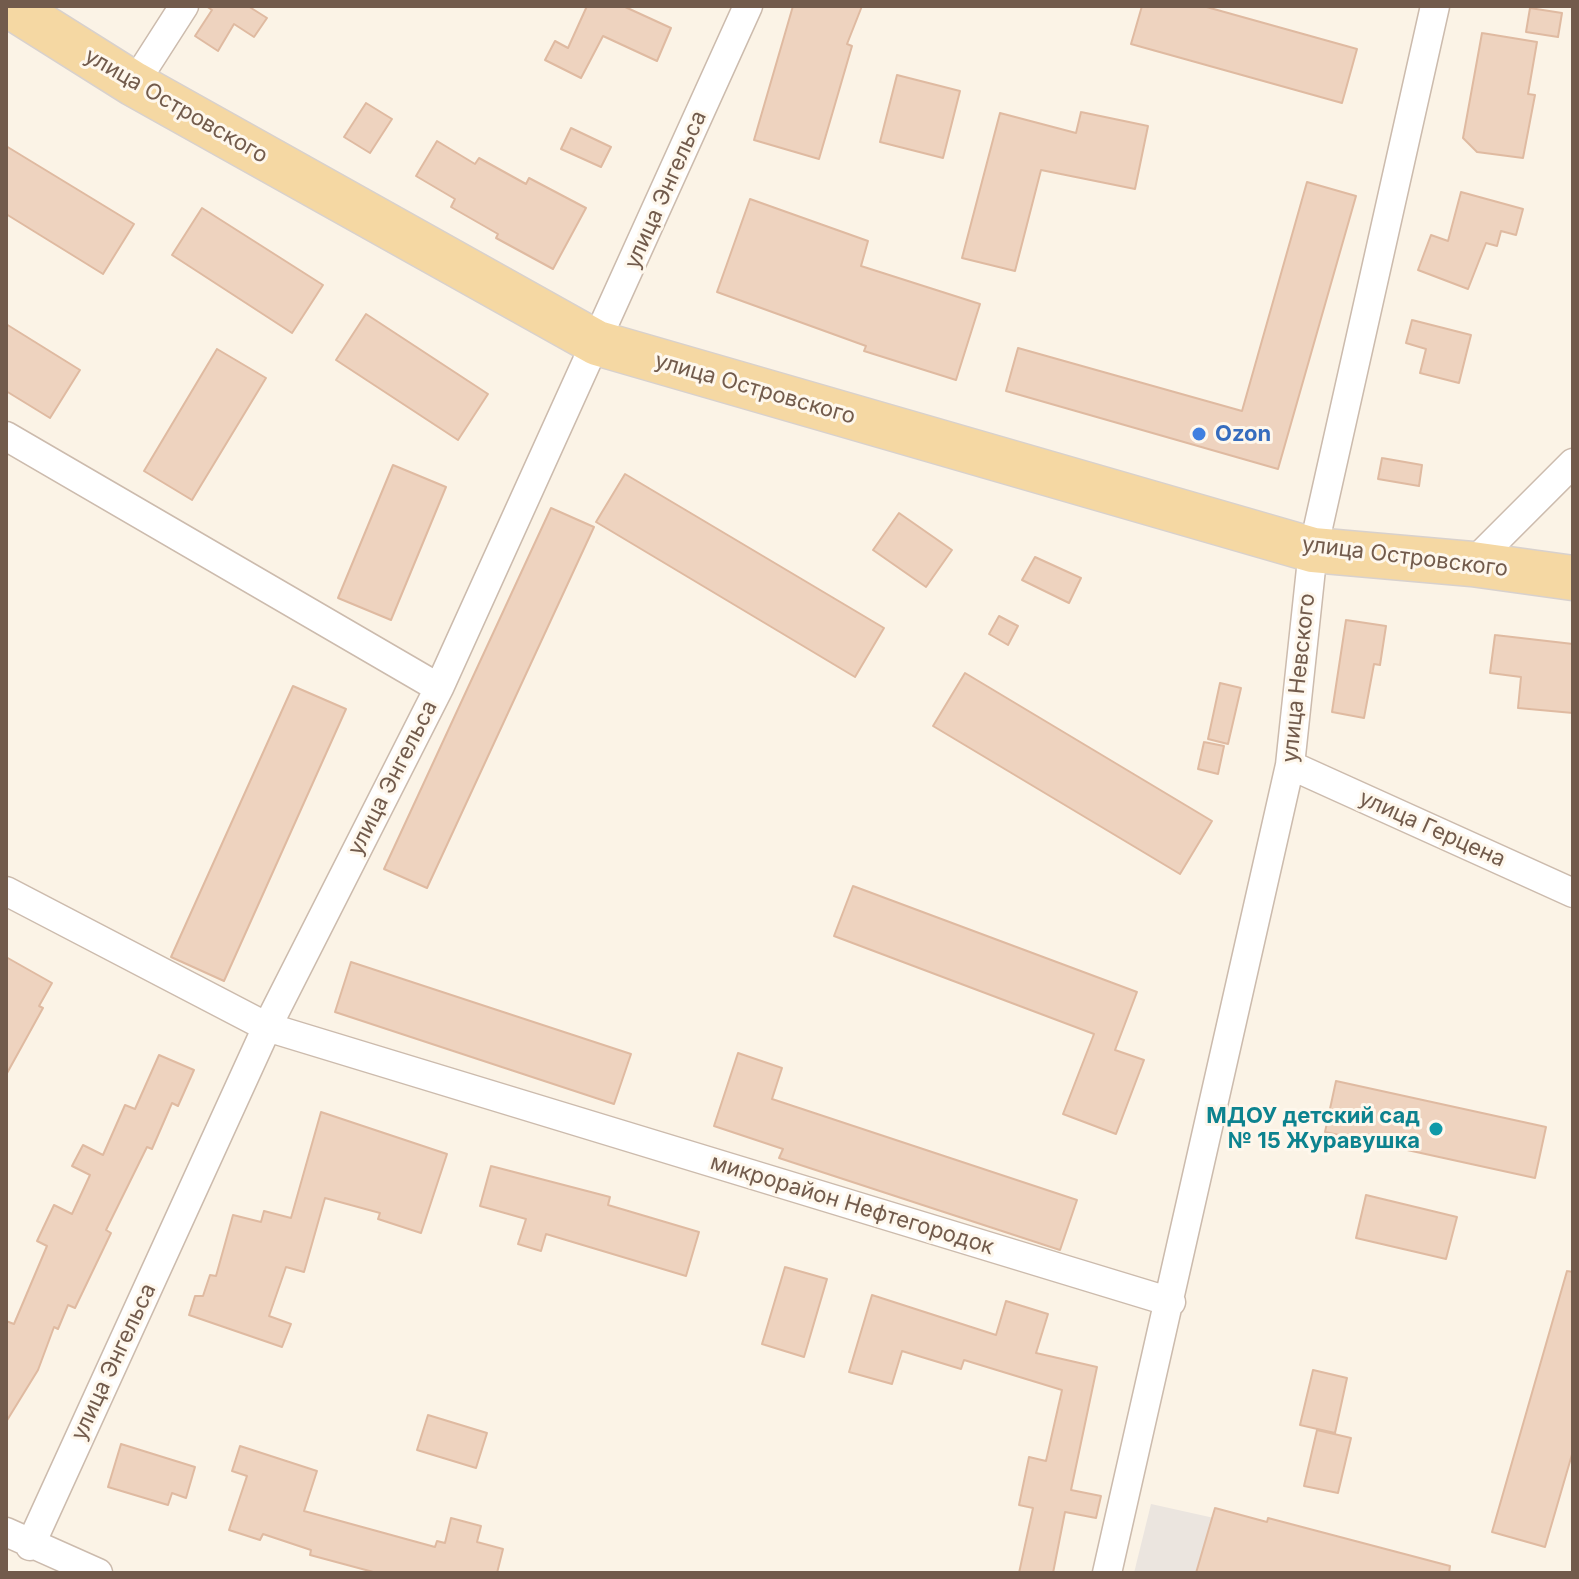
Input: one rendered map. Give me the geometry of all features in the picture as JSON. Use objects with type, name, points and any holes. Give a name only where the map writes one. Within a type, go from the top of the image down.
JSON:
[{"type":"main road","name":"улица Островского","points":[[10,6],[134,84],[597,343],[1313,550],[1472,564],[1573,578]]},
{"type":"street","points":[[134,84],[184,6]]},
{"type":"street","name":"улица Энгельса","points":[[18,1539],[267,1027],[439,688],[748,6]]},
{"type":"street","name":"улица Невского","points":[[1171,1302],[1290,765],[1313,550],[1435,6]]},
{"type":"street","points":[[6,436],[439,688]]},
{"type":"street","points":[[1472,564],[1573,463]]},
{"type":"street","name":"улица Герцена","points":[[1290,765],[1573,893]]},
{"type":"street","name":"микрорайон Нефтегородок","points":[[6,891],[267,1027],[1171,1302]]},
{"type":"street","points":[[1107,1573],[1171,1302]]},
{"type":"street","points":[[18,1539],[98,1573]]},
{"type":"shaded area","points":[[1151,1504],[1462,1573],[1134,1573]]},
{"type":"building","points":[[206,6],[248,6],[267,18],[254,37],[234,24],[218,51],[195,36],[212,10]]},
{"type":"building","points":[[587,6],[623,6],[671,28],[657,61],[603,36],[581,78],[545,60],[555,41],[568,48]]},
{"type":"building","points":[[793,6],[862,6],[847,44],[852,46],[819,159],[754,140]]},
{"type":"building","points":[[1142,6],[1203,6],[1357,49],[1342,103],[1131,44]]},
{"type":"building","points":[[1530,8],[1562,13],[1558,37],[1526,32]]},
{"type":"building","points":[[1482,33],[1537,42],[1528,94],[1535,95],[1523,158],[1477,152],[1463,138]]},
{"type":"building","points":[[897,75],[960,91],[943,158],[880,142]]},
{"type":"building","points":[[366,103],[392,119],[370,153],[344,137]]},
{"type":"building","points":[[1081,112],[1148,126],[1135,189],[1041,170],[1015,271],[962,258],[1000,113],[1076,133]]},
{"type":"building","points":[[571,128],[611,147],[601,167],[561,149]]},
{"type":"building","points":[[437,141],[475,164],[479,158],[526,184],[529,178],[586,208],[553,269],[496,238],[498,234],[451,207],[455,199],[416,176]]},
{"type":"building","points":[[6,146],[134,224],[103,274],[6,214]]},
{"type":"building","points":[[1307,182],[1356,196],[1278,469],[1006,391],[1018,348],[1242,411]]},
{"type":"building","points":[[1461,192],[1523,209],[1516,235],[1501,231],[1497,246],[1486,243],[1468,289],[1418,270],[1431,235],[1448,241]]},
{"type":"building","points":[[750,199],[868,241],[861,266],[980,304],[956,380],[864,351],[866,346],[717,292]]},
{"type":"building","points":[[202,208],[323,285],[292,333],[172,255]]},
{"type":"building","points":[[366,314],[488,394],[458,440],[336,360]]},
{"type":"building","points":[[1412,320],[1471,335],[1459,383],[1420,373],[1426,349],[1406,343]]},
{"type":"building","points":[[6,324],[80,370],[50,418],[6,391]]},
{"type":"building","points":[[217,349],[266,378],[192,500],[144,471]]},
{"type":"building","points":[[1382,458],[1422,465],[1419,486],[1378,479]]},
{"type":"building","points":[[393,465],[446,487],[391,620],[338,598]]},
{"type":"building","points":[[625,474],[884,628],[855,677],[596,522]]},
{"type":"building","points":[[551,508],[594,527],[427,888],[384,869]]},
{"type":"building","points":[[899,513],[952,550],[926,587],[873,550]]},
{"type":"building","points":[[1035,557],[1081,578],[1069,603],[1022,580]]},
{"type":"building","points":[[999,616],[1018,626],[1008,645],[989,634]]},
{"type":"building","points":[[1346,620],[1386,626],[1380,665],[1374,664],[1364,718],[1332,712]]},
{"type":"building","points":[[1495,635],[1573,644],[1573,713],[1518,708],[1521,677],[1490,673]]},
{"type":"building","points":[[965,673],[1212,821],[1180,874],[933,726]]},
{"type":"building","points":[[1220,683],[1241,688],[1228,744],[1208,739]]},
{"type":"building","points":[[293,686],[346,709],[224,981],[171,957]]},
{"type":"building","points":[[1204,742],[1224,746],[1218,774],[1198,769]]},
{"type":"building","points":[[853,886],[1137,992],[1115,1050],[1144,1060],[1116,1134],[1063,1114],[1094,1034],[834,936]]},
{"type":"building","points":[[6,957],[52,983],[39,1006],[43,1008],[6,1075]]},
{"type":"building","points":[[351,962],[631,1054],[614,1104],[335,1012]]},
{"type":"building","points":[[738,1053],[782,1068],[772,1099],[1077,1200],[1060,1250],[779,1158],[783,1149],[714,1126]]},
{"type":"building","points":[[159,1055],[194,1070],[178,1106],[172,1103],[152,1149],[147,1147],[106,1230],[111,1233],[75,1308],[68,1305],[58,1329],[54,1327],[38,1370],[6,1422],[6,1321],[14,1324],[47,1246],[37,1241],[54,1205],[72,1214],[90,1175],[72,1166],[83,1145],[103,1155],[125,1105],[135,1109]]},
{"type":"building","name":"МДОУ детский сад № 15 Журавушка","points":[[1336,1081],[1546,1127],[1535,1178],[1325,1132]]},
{"type":"building","points":[[321,1112],[447,1154],[421,1233],[378,1219],[380,1213],[325,1198],[304,1272],[286,1267],[269,1316],[291,1324],[282,1347],[189,1315],[195,1296],[203,1296],[210,1275],[216,1276],[233,1215],[261,1222],[264,1211],[291,1218]]},
{"type":"building","points":[[491,1166],[610,1197],[608,1205],[699,1232],[686,1276],[546,1234],[541,1251],[518,1244],[526,1219],[480,1206]]},
{"type":"building","points":[[1366,1195],[1457,1217],[1446,1259],[1356,1238]]},
{"type":"building","points":[[785,1267],[827,1279],[804,1357],[762,1344]]},
{"type":"building","points":[[1567,1271],[1573,1272],[1573,1451],[1545,1547],[1492,1532]]},
{"type":"building","points":[[872,1295],[996,1335],[1006,1301],[1048,1314],[1036,1353],[1097,1367],[1071,1490],[1101,1496],[1096,1518],[1065,1512],[1053,1573],[1019,1573],[1033,1508],[1019,1505],[1029,1457],[1046,1461],[1062,1390],[964,1360],[961,1369],[902,1351],[892,1384],[849,1372]]},
{"type":"building","points":[[1313,1370],[1347,1378],[1335,1433],[1300,1425]]},
{"type":"building","points":[[428,1415],[487,1433],[476,1468],[417,1450]]},
{"type":"building","points":[[1317,1430],[1351,1438],[1338,1493],[1304,1486]]},
{"type":"building","points":[[121,1444],[195,1467],[186,1498],[172,1493],[168,1505],[108,1487]]},
{"type":"building","points":[[240,1446],[317,1471],[304,1511],[435,1547],[437,1541],[445,1543],[451,1518],[481,1526],[477,1542],[503,1549],[497,1573],[377,1573],[310,1555],[311,1550],[263,1534],[260,1540],[229,1530],[247,1476],[232,1471]]},
{"type":"building","points":[[1215,1508],[1267,1522],[1268,1518],[1450,1566],[1449,1573],[1196,1573]]},
{"type":"place","name":"Ozon","points":[[1199,434]]},
{"type":"place","name":"МДОУ детский сад № 15 Журавушка","points":[[1436,1129]]}]
